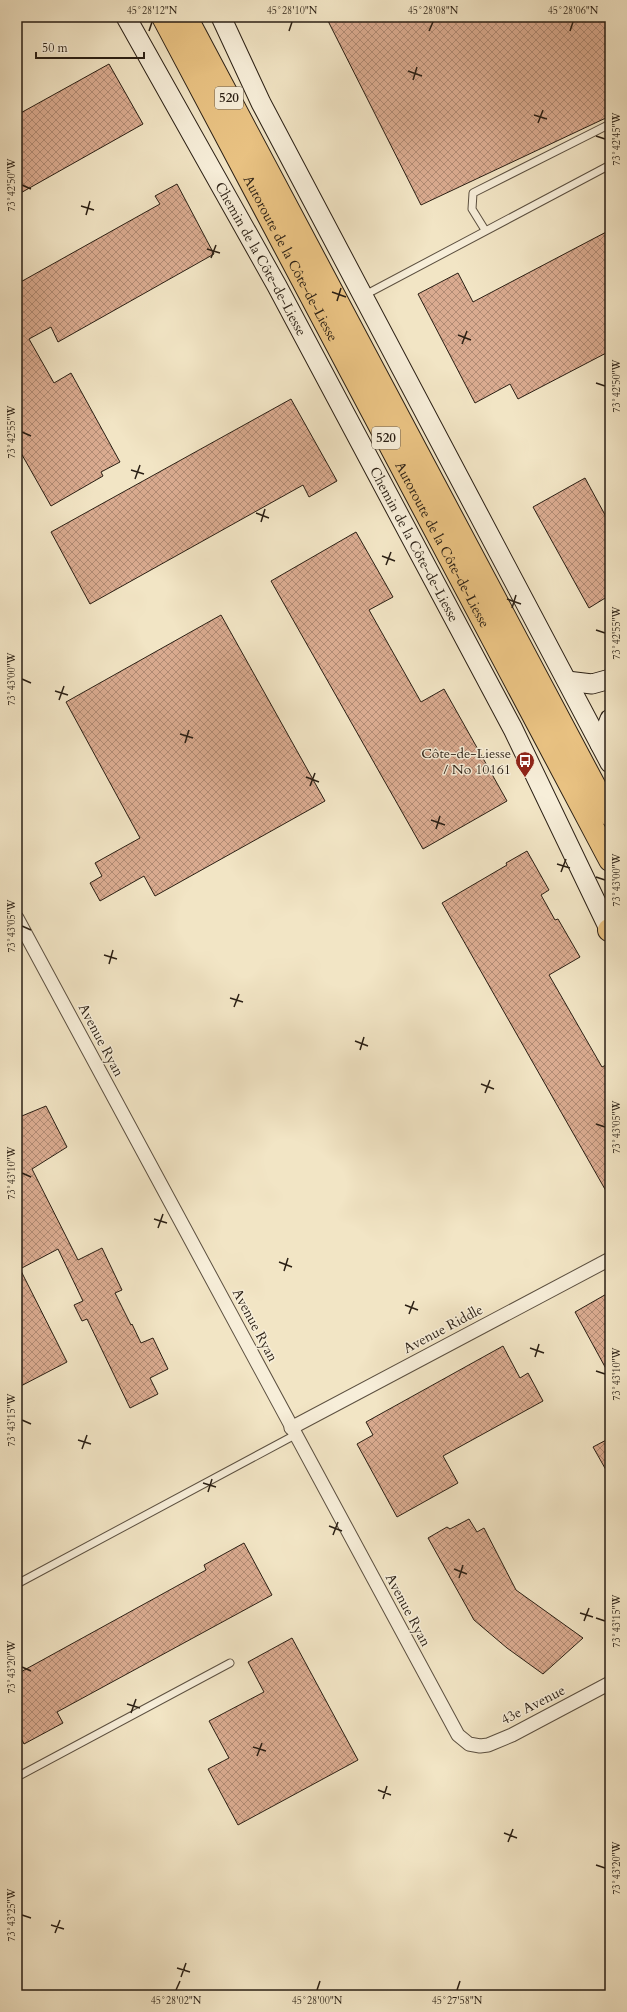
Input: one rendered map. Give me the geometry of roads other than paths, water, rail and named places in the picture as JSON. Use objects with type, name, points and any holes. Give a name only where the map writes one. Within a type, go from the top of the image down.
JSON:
[{"type":"highway","name":"Autoroute de la Côte-de-Liesse","points":[[163,17],[610,860]]},
{"type":"highway","name":"Autoroute de la Côte-de-Liesse","points":[[186,17],[610,815]]},
{"type":"main road","name":"Chemin de la Côte-de-Liesse","points":[[126,17],[273,280],[513,729],[610,930]]},
{"type":"main road","points":[[221,17],[262,103],[610,763]]},
{"type":"main road","points":[[567,681],[592,684],[610,679]]},
{"type":"main road","points":[[600,744],[610,719]]},
{"type":"street","name":"Avenue Ryan","points":[[17,918],[452,1726],[463,1741],[469,1744]]},
{"type":"street","name":"Avenue Riddle","points":[[293,1431],[610,1259]]},
{"type":"street","name":"43e Avenue","points":[[469,1744],[480,1746],[499,1741],[610,1683]]},
{"type":"lane","points":[[485,230],[472,209],[473,193],[610,124]]},
{"type":"lane","points":[[363,296],[610,165]]},
{"type":"lane","points":[[17,1584],[293,1431]]},
{"type":"lane","points":[[17,1778],[230,1663]]},
{"type":"place","name":"Côte-de-Liesse / No 10161","points":[[525,778]]}]
